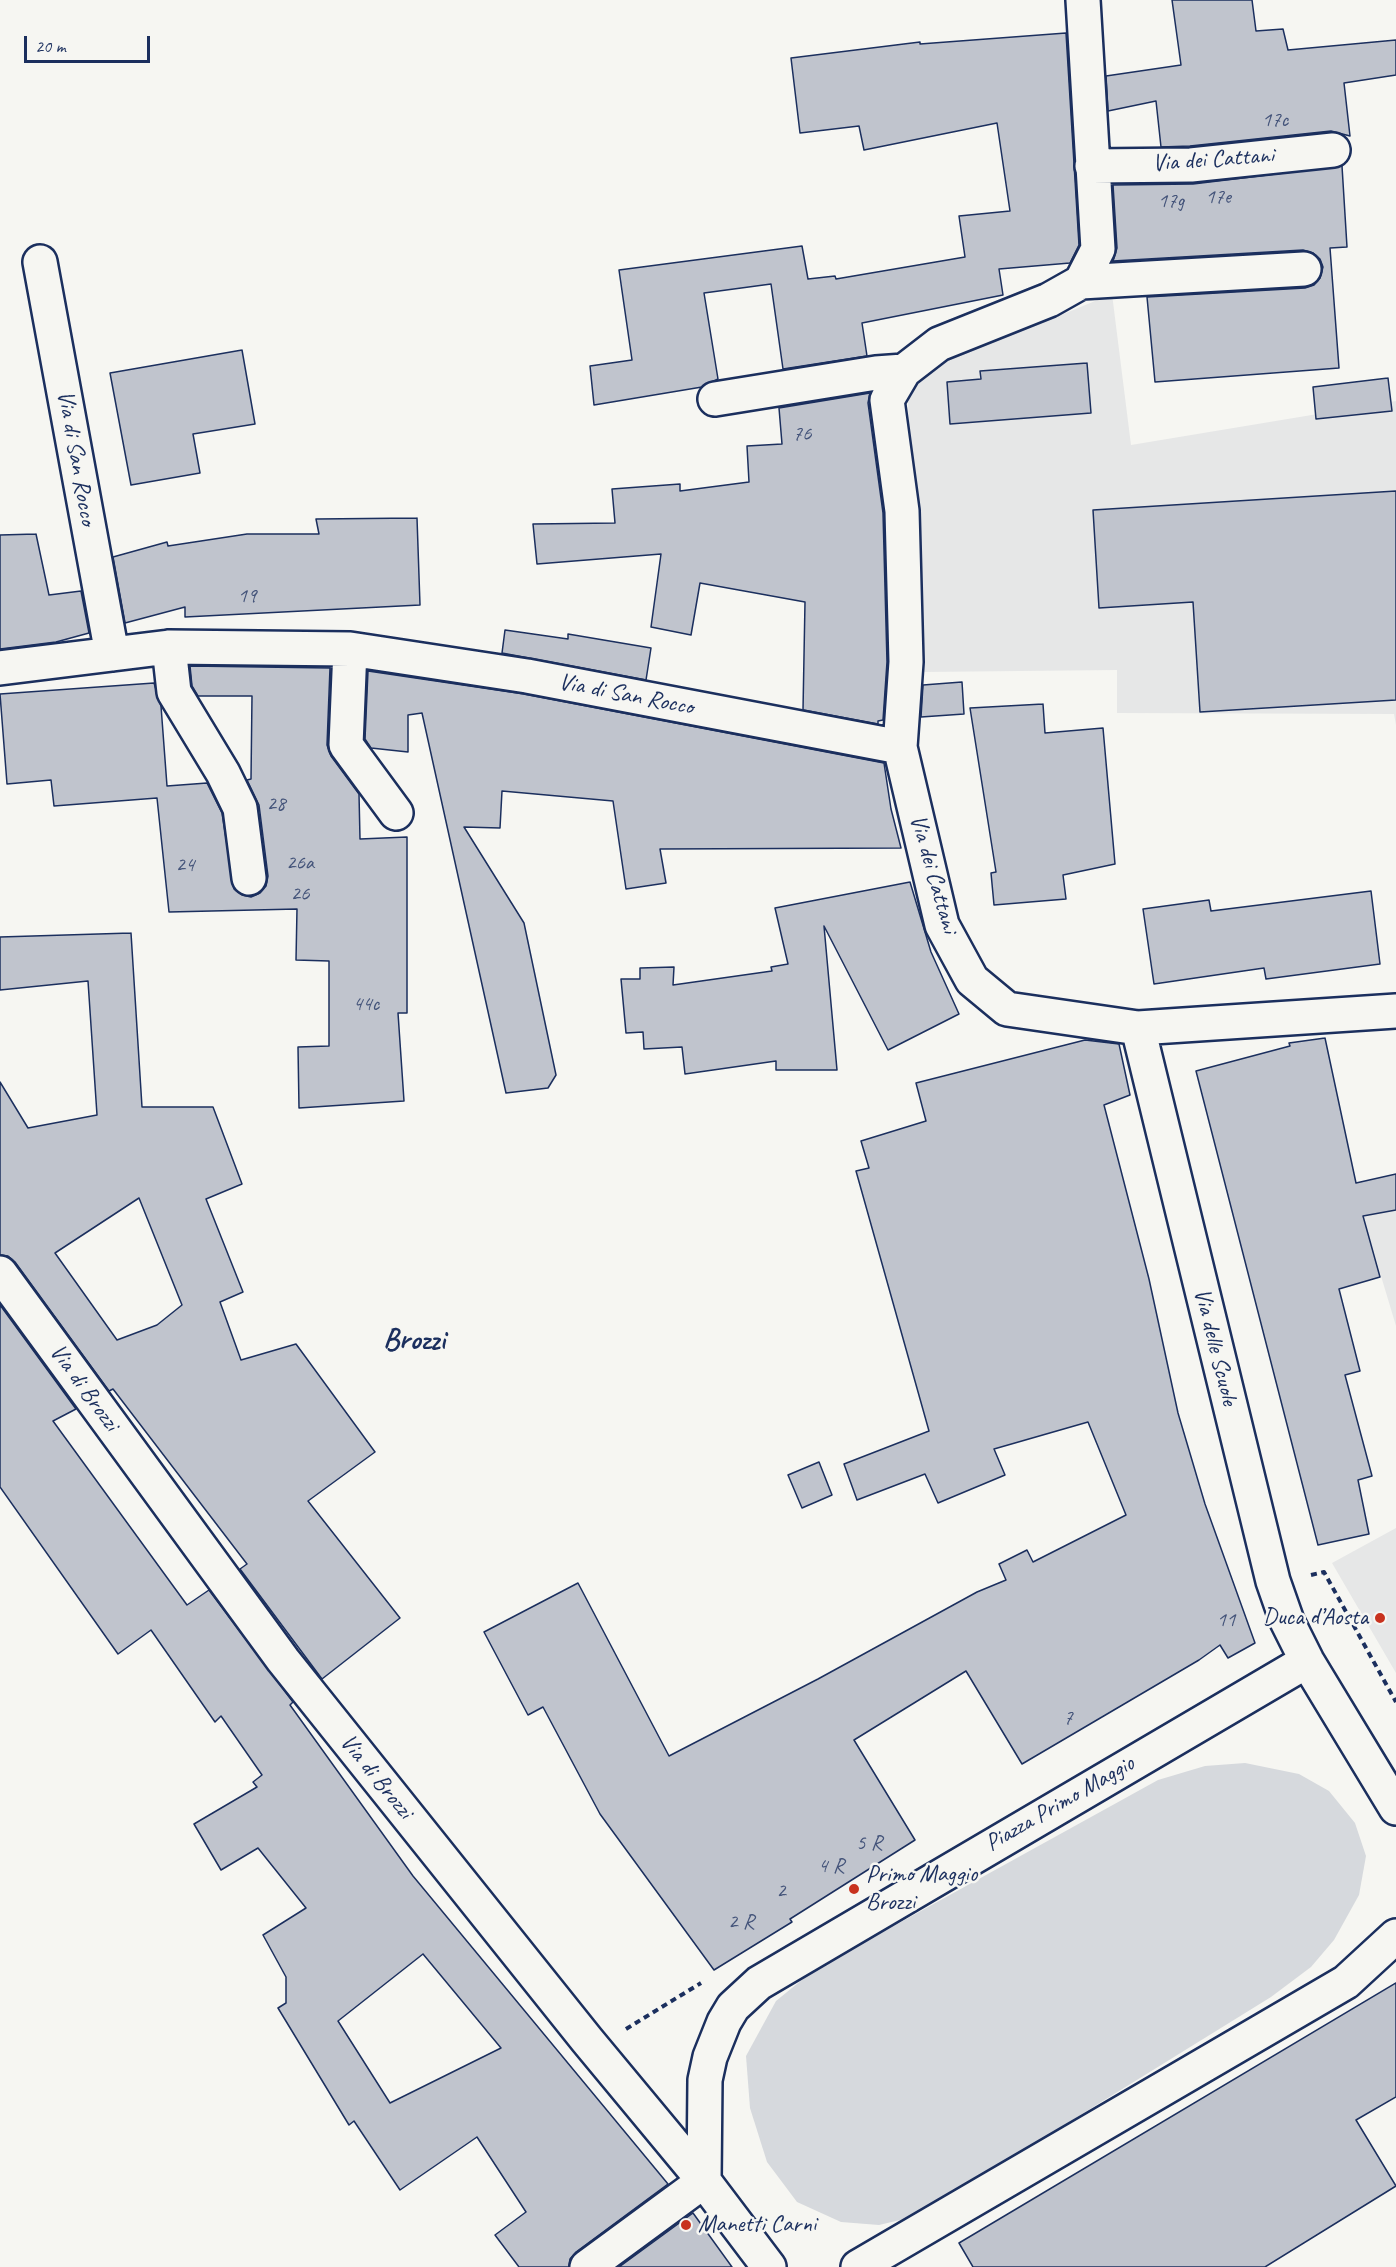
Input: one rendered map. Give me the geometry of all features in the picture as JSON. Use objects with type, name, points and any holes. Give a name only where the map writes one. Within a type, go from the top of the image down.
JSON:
[{"type":"street","points":[[1081,282],[1098,249],[1083,0]]},
{"type":"street","name":"Via dei Cattani","points":[[1092,166],[1191,165],[1333,150]]},
{"type":"street","name":"Via di San Rocco","points":[[40,262],[112,654]]},
{"type":"street","name":"Via dei Cattani","points":[[1304,269],[1081,282],[1049,300],[939,344],[904,371],[886,400],[902,511],[906,662],[900,747],[942,925],[972,980],[1007,1009],[1138,1028],[1396,1011]]},
{"type":"street","points":[[715,399],[876,373],[904,371]]},
{"type":"street","points":[[169,647],[174,692],[224,773],[240,808],[249,878]]},
{"type":"street","name":"Via di San Rocco","points":[[0,668],[169,647],[350,650],[527,676],[900,747]]},
{"type":"street","points":[[350,650],[346,745],[396,813]]},
{"type":"street","name":"Via delle Scuole","points":[[1138,1028],[1273,1581],[1287,1621],[1307,1661]]},
{"type":"street","name":"Via di Brozzi","points":[[0,1273],[283,1660],[580,2031],[704,2181],[770,2267]]},
{"type":"street","points":[[1307,1661],[1396,1808]]},
{"type":"street","name":"Piazza Primo Maggio","points":[[704,2181],[705,2080],[710,2057],[724,2022],[733,2007],[759,1983],[1307,1661]]},
{"type":"street","points":[[858,2267],[1346,1982],[1396,1936]]},
{"type":"street","points":[[586,2267],[704,2181]]},
{"type":"path","points":[[1302,1578],[1324,1572],[1396,1702]]},
{"type":"path","points":[[616,2036],[708,1979]]},
{"type":"shaded area","points":[[1112,294],[1131,445],[1396,401],[1396,725],[1394,714],[1117,713],[1117,670],[923,672],[909,455],[908,389],[932,360],[1032,327]]},
{"type":"shaded area","points":[[1396,1210],[1396,1326],[1363,1216]]},
{"type":"shaded area","name":"Duca d’Aosta","points":[[1396,1528],[1396,1673],[1332,1563]]},
{"type":"shaded area","points":[[1245,1763],[1299,1774],[1329,1791],[1355,1823],[1366,1856],[1359,1895],[1334,1940],[1311,1967],[1271,1997],[917,2216],[879,2225],[841,2222],[797,2202],[767,2162],[750,2108],[746,2056],[776,2001],[814,1970],[1158,1780],[1205,1766]]},
{"type":"building","points":[[1172,0],[1252,0],[1256,31],[1283,29],[1288,50],[1396,40],[1396,75],[1344,83],[1350,136],[1331,131],[1161,147],[1156,101],[1108,111],[1106,76],[1181,65]]},
{"type":"building","points":[[1066,33],[1079,245],[1070,263],[999,269],[1003,295],[862,323],[867,356],[783,369],[771,284],[704,293],[718,379],[702,387],[594,405],[590,366],[632,360],[619,270],[802,246],[808,279],[835,276],[836,279],[965,257],[959,216],[1010,211],[997,123],[864,150],[859,126],[800,133],[791,58],[920,42],[920,44]]},
{"type":"building","points":[[1342,166],[1347,247],[1330,248],[1339,368],[1155,382],[1147,297],[1305,288],[1314,285],[1320,278],[1323,267],[1320,259],[1313,253],[1303,250],[1113,261],[1117,248],[1113,185],[1193,184]]},
{"type":"building","points":[[242,350],[255,424],[193,434],[200,473],[131,485],[110,373]]},
{"type":"building","points":[[1087,363],[1091,413],[950,424],[947,382],[981,379],[980,371]]},
{"type":"building","points":[[1388,378],[1392,411],[1316,419],[1313,387]]},
{"type":"building","points":[[870,393],[868,403],[883,513],[887,662],[883,720],[878,721],[878,724],[803,710],[805,602],[700,583],[691,635],[651,627],[661,554],[537,564],[533,524],[615,523],[612,489],[680,484],[680,491],[749,482],[747,446],[782,444],[779,408]]},
{"type":"building","points":[[1396,491],[1396,700],[1200,712],[1193,602],[1099,608],[1093,510]]},
{"type":"building","points":[[417,518],[420,605],[185,617],[185,607],[125,623],[113,557],[167,542],[168,546],[247,534],[319,534],[316,519]]},
{"type":"building","points":[[36,534],[49,595],[81,591],[89,633],[56,642],[0,649],[0,535]]},
{"type":"building","points":[[505,630],[568,639],[568,634],[651,648],[646,680],[502,653]]},
{"type":"building","points":[[190,666],[330,668],[327,745],[331,756],[359,794],[360,839],[407,837],[407,1013],[398,1013],[404,1101],[299,1108],[298,1047],[329,1046],[329,961],[296,960],[297,909],[169,912],[157,798],[54,806],[51,780],[7,784],[0,694],[154,683],[161,706],[167,786],[207,783],[222,813],[234,889],[242,895],[251,897],[260,893],[266,886],[268,876],[259,805],[247,780],[251,779],[252,696],[198,696],[192,686]]},
{"type":"building","points":[[368,671],[524,694],[884,763],[891,809],[901,848],[660,849],[666,883],[626,889],[613,801],[502,791],[500,828],[464,827],[524,923],[556,1075],[548,1088],[506,1093],[422,713],[408,715],[408,752],[371,748],[365,739]]},
{"type":"building","points":[[962,682],[964,714],[921,717],[923,685]]},
{"type":"building","points":[[1043,704],[1045,733],[1103,728],[1115,864],[1063,875],[1066,899],[994,905],[991,873],[996,872],[970,708]]},
{"type":"building","points":[[910,882],[931,952],[959,1014],[888,1050],[824,926],[837,1070],[776,1070],[776,1061],[685,1074],[682,1047],[644,1049],[643,1032],[626,1033],[621,979],[640,979],[640,968],[674,967],[673,985],[772,971],[771,967],[788,964],[775,908]]},
{"type":"building","points":[[1371,891],[1380,964],[1266,979],[1264,968],[1154,984],[1143,909],[1209,900],[1211,911]]},
{"type":"building","points":[[131,933],[142,1107],[213,1107],[242,1184],[206,1199],[243,1292],[220,1302],[241,1360],[296,1344],[375,1452],[308,1501],[400,1618],[322,1679],[240,1569],[247,1564],[113,1389],[109,1391],[15,1262],[8,1256],[0,1255],[0,1082],[28,1128],[97,1115],[88,981],[0,990],[0,937]],"holes":[[[139,1198],[182,1305],[157,1325],[117,1340],[55,1253]]]},
{"type":"building","points":[[1325,1038],[1356,1183],[1396,1174],[1396,1210],[1363,1216],[1380,1277],[1339,1289],[1360,1371],[1345,1375],[1372,1476],[1358,1480],[1369,1534],[1318,1545],[1196,1071],[1290,1046],[1289,1043]]},
{"type":"building","points":[[1085,1040],[1119,1044],[1130,1095],[1104,1105],[1149,1279],[1178,1413],[1205,1504],[1255,1643],[1228,1658],[1220,1645],[1199,1660],[1022,1764],[966,1671],[854,1740],[915,1840],[790,1919],[792,1922],[714,1970],[600,1814],[543,1707],[528,1715],[484,1632],[578,1583],[669,1756],[818,1679],[977,1592],[1006,1580],[999,1564],[1027,1550],[1033,1562],[1126,1515],[1088,1422],[994,1449],[1005,1475],[938,1503],[925,1474],[857,1500],[844,1464],[929,1431],[856,1171],[869,1168],[861,1141],[926,1121],[916,1083]]},
{"type":"building","points":[[0,1305],[76,1409],[53,1421],[187,1605],[209,1590],[293,1702],[290,1705],[413,1876],[668,2184],[576,2252],[570,2259],[569,2267],[519,2267],[495,2235],[526,2212],[477,2137],[400,2190],[354,2121],[349,2125],[278,2008],[286,2003],[286,1977],[263,1935],[306,1908],[258,1848],[221,1870],[194,1824],[257,1787],[253,1782],[262,1775],[221,1716],[215,1722],[151,1630],[118,1654],[0,1487]],"holes":[[[423,1954],[501,2048],[390,2103],[338,2021]]]},
{"type":"building","points":[[819,1462],[832,1495],[802,1508],[788,1475]]},
{"type":"building","points":[[1396,1983],[1396,2097],[1356,2120],[1396,2186],[1265,2267],[973,2267],[959,2243]]},
{"type":"building","points":[[693,2213],[732,2267],[619,2267]]},
{"type":"place","name":"Duca d’Aosta","points":[[1380,1618]]},
{"type":"place","name":"Primo Maggio Brozzi","points":[[854,1889]]},
{"type":"place","name":"Manetti Carni","points":[[686,2225]]},
{"type":"district","name":"Brozzi","points":[[414,1341]]}]
